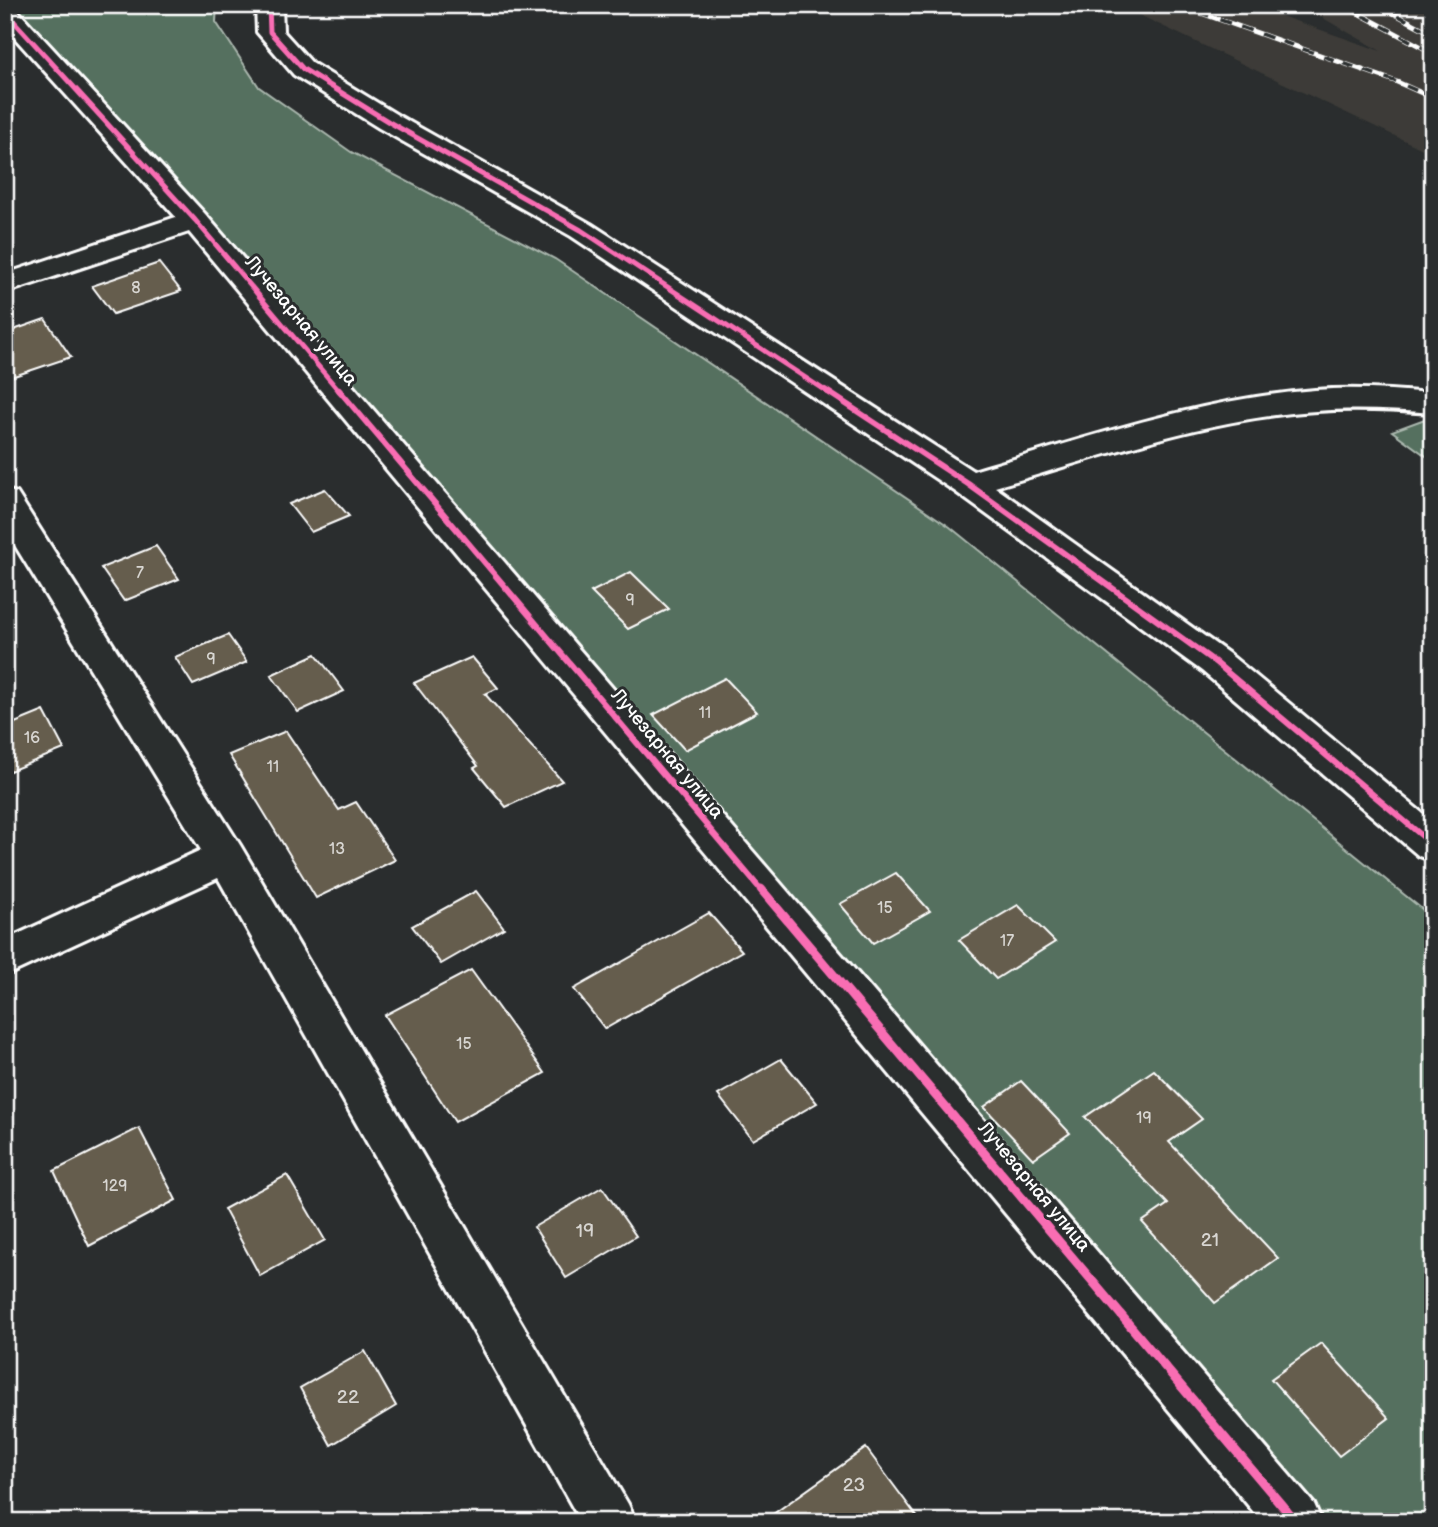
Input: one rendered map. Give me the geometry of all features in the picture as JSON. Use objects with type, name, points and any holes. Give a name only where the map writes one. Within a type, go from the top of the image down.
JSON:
[{"type":"street","points":[[269,5],[270,32],[303,69],[389,122],[581,230],[968,484],[1215,662],[1433,845]]},
{"type":"street","name":"Лучезарная улица","points":[[5,18],[10,17],[195,220],[1296,1522]]},
{"type":"street","points":[[5,284],[195,220]]},
{"type":"street","points":[[968,484],[1212,415],[1305,401],[1375,398],[1433,403]]},
{"type":"street","points":[[5,501],[226,856],[610,1522]]},
{"type":"street","points":[[5,959],[226,856]]},
{"type":"shaded area","points":[[1118,5],[1250,5],[1381,51],[1300,5],[1433,5],[1433,154]]},
{"type":"green space","points":[[5,5],[217,5],[216,22],[259,87],[351,152],[555,259],[950,527],[1433,918],[1433,1522],[1311,1522],[29,27],[5,35]]},
{"type":"green space","points":[[1433,416],[1433,461],[1392,431]]},
{"type":"building","points":[[159,263],[181,291],[113,314],[92,286]]},
{"type":"building","points":[[45,319],[71,357],[5,379],[5,333]]},
{"type":"building","points":[[325,489],[349,516],[311,532],[289,504]]},
{"type":"building","points":[[156,546],[179,579],[124,601],[101,568]]},
{"type":"building","points":[[631,572],[669,609],[628,629],[591,592]]},
{"type":"building","points":[[228,635],[247,662],[193,685],[175,657]]},
{"type":"building","points":[[316,654],[344,691],[298,712],[271,675]]},
{"type":"building","points":[[472,657],[498,688],[485,694],[562,781],[506,807],[474,768],[478,766],[414,683]]},
{"type":"building","points":[[725,678],[757,712],[685,750],[653,715]]},
{"type":"building","points":[[44,711],[64,749],[5,773],[5,727]]},
{"type":"building","points":[[286,731],[339,810],[356,802],[395,860],[316,898],[229,755]]},
{"type":"building","points":[[896,873],[930,911],[873,943],[840,904]]},
{"type":"building","points":[[476,891],[504,928],[441,964],[412,926]]},
{"type":"building","points":[[1018,905],[1055,942],[996,979],[959,940]]},
{"type":"building","points":[[709,913],[742,951],[605,1029],[574,989]]},
{"type":"building","points":[[471,970],[545,1073],[455,1122],[385,1015]]},
{"type":"building","points":[[781,1059],[817,1103],[753,1140],[718,1095]]},
{"type":"building","points":[[1154,1070],[1202,1119],[1169,1142],[1278,1258],[1215,1303],[1142,1222],[1168,1204],[1085,1117]]},
{"type":"building","points":[[1021,1081],[1070,1133],[1033,1159],[984,1107]]},
{"type":"building","points":[[139,1128],[176,1200],[89,1246],[54,1171]]},
{"type":"building","points":[[287,1175],[325,1240],[260,1276],[224,1209]]},
{"type":"building","points":[[602,1187],[636,1236],[566,1278],[534,1227]]},
{"type":"building","points":[[1321,1343],[1389,1418],[1339,1456],[1271,1379]]},
{"type":"building","points":[[365,1351],[396,1406],[331,1445],[300,1388]]},
{"type":"building","points":[[866,1448],[921,1522],[762,1522]]},
{"type":"railway","points":[[1178,5],[1397,82],[1433,98]]},
{"type":"railway","points":[[1343,5],[1433,53]]},
{"type":"railway","points":[[1378,5],[1433,34]]},
{"type":"cycle path","points":[[269,5],[270,32],[303,69],[389,122],[581,230],[968,484],[1215,662],[1433,845]]},
{"type":"cycle path","points":[[5,18],[10,17],[195,220],[1296,1522]]}]
